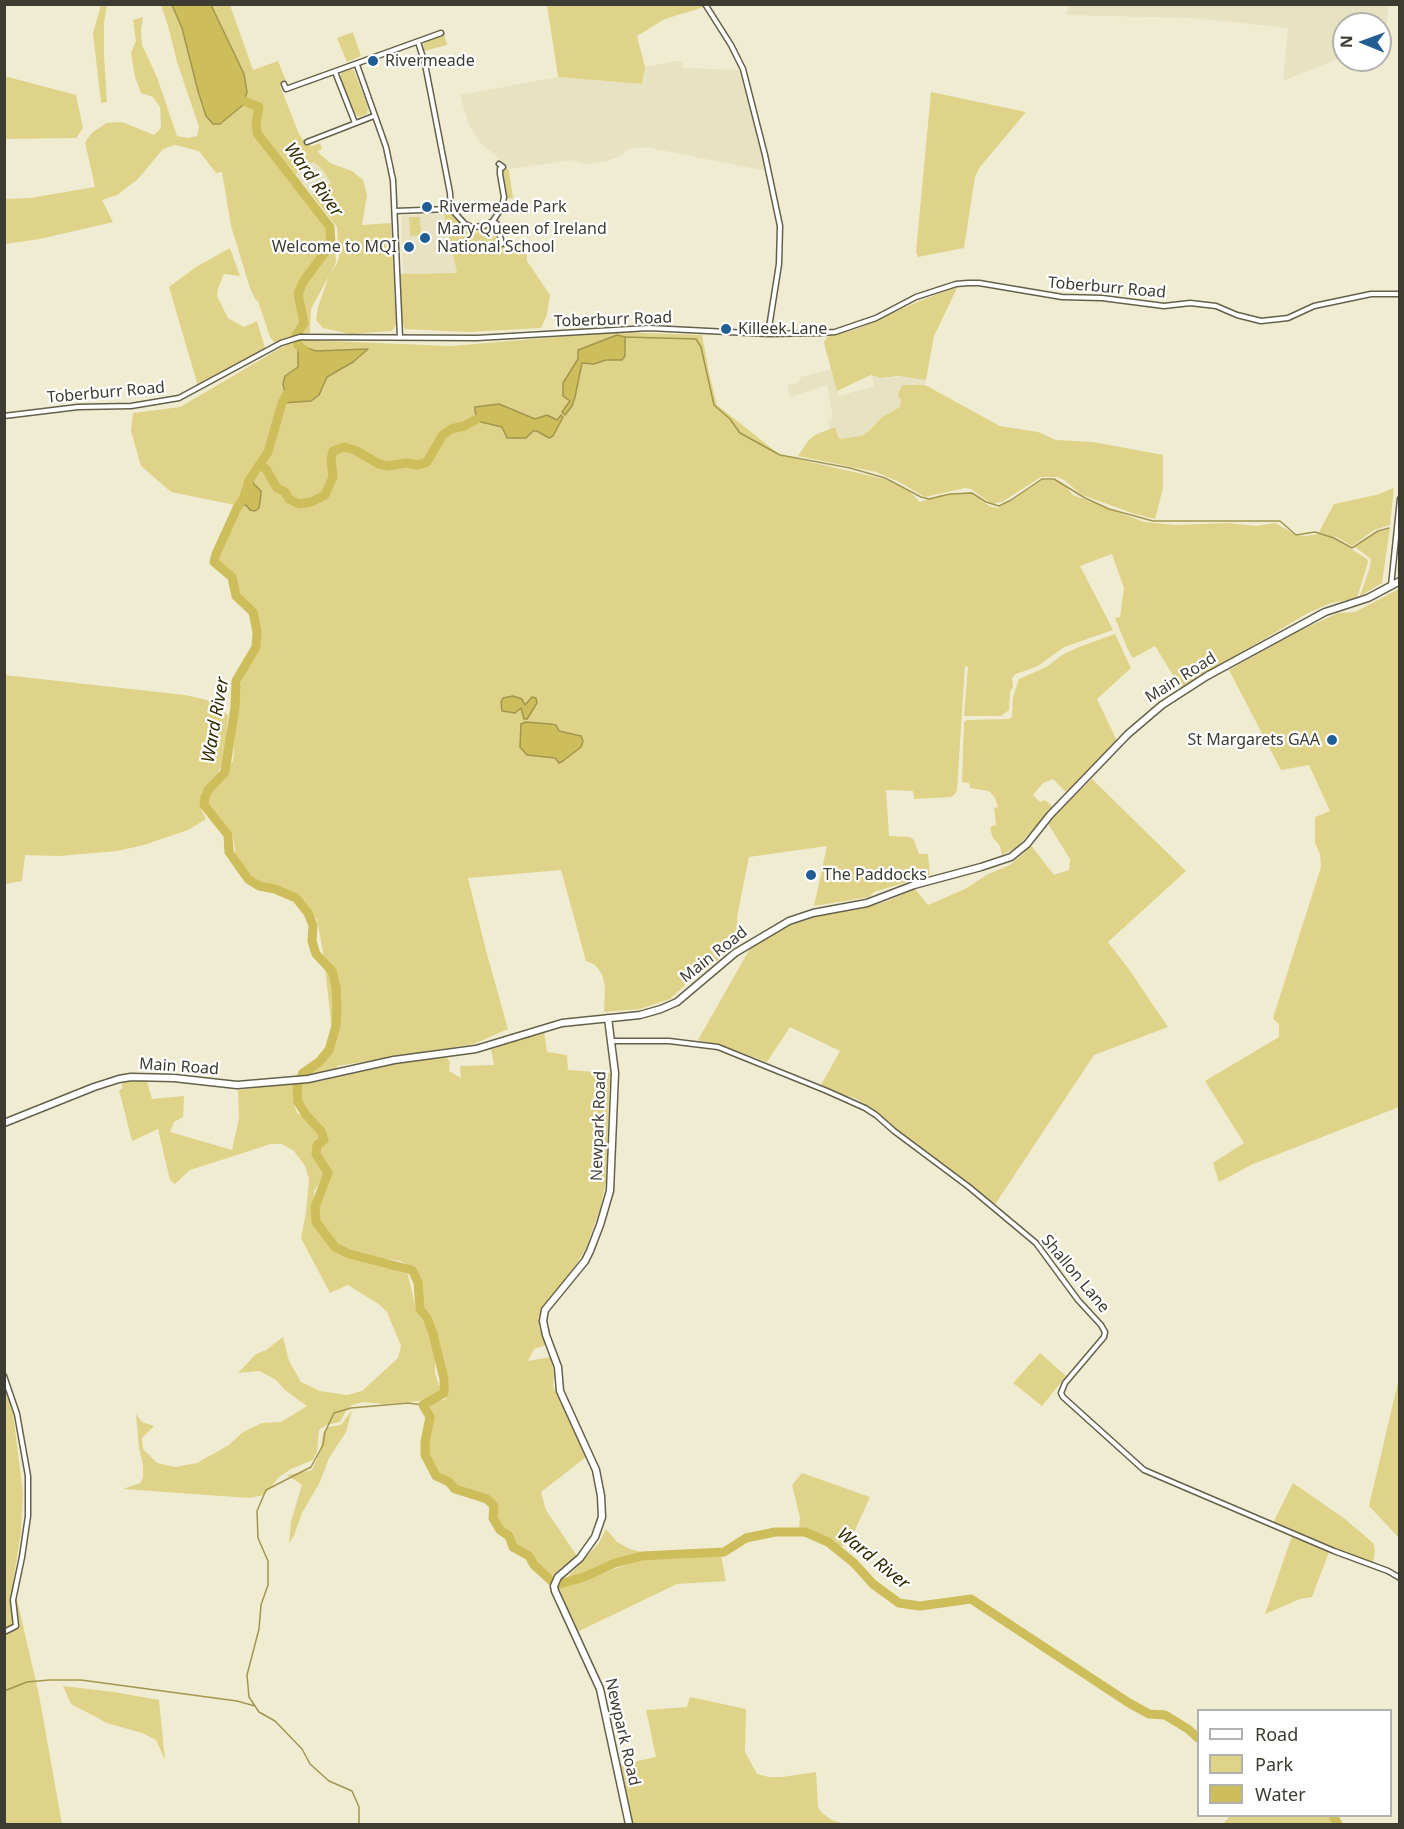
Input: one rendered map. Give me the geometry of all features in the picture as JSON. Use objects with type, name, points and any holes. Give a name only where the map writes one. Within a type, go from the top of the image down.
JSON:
[{"type":"main road","name":"Main Road","points":[[4,1123],[100,1085],[131,1077],[195,1080],[237,1085],[308,1079],[394,1060],[476,1049],[562,1023],[640,1015],[671,1005],[735,953],[795,919],[813,913],[867,903],[914,885],[1011,857],[1027,844],[1050,815],[1128,734],[1162,705],[1207,676],[1325,612],[1368,598],[1400,581]]},
{"type":"main road","name":"Newpark Road","points":[[608,1018],[615,1073],[612,1176],[608,1202],[585,1261],[543,1315],[544,1328],[558,1367],[560,1392],[596,1470],[602,1517],[590,1547],[555,1584],[559,1602],[600,1689],[629,1824]]},
{"type":"street","points":[[705,4],[743,69],[780,226],[779,264],[768,334]]},
{"type":"street","points":[[284,84],[286,89],[441,33]]},
{"type":"street","points":[[418,42],[425,63],[450,193],[451,209],[465,224],[472,227],[484,226],[493,221],[502,207],[504,196],[500,169],[503,167],[499,164]]},
{"type":"street","points":[[357,64],[388,156],[393,180],[400,337]]},
{"type":"street","points":[[334,72],[355,123]]},
{"type":"street","points":[[307,142],[374,116]]},
{"type":"street","points":[[395,211],[451,209]]},
{"type":"street","points":[[493,221],[497,224],[501,242],[495,241]]},
{"type":"street","name":"Toberburr Road","points":[[4,416],[78,407],[130,406],[179,398],[286,341],[300,337],[477,338],[650,328],[768,334],[835,332],[876,318],[916,297],[956,284],[968,283],[1062,297],[1102,298],[1164,306],[1190,303],[1216,306],[1237,315],[1261,321],[1288,318],[1314,306],[1371,294],[1400,294]]},
{"type":"street","points":[[1391,586],[1400,498]]},
{"type":"street","name":"Shallon Lane","points":[[612,1041],[669,1041],[718,1047],[826,1091],[870,1112],[969,1187],[1036,1243],[1078,1300],[1101,1324],[1105,1332],[1104,1337],[1065,1383],[1061,1393],[1144,1470],[1400,1578]]},
{"type":"street","points":[[4,1376],[10,1387],[17,1414],[28,1476],[28,1516],[14,1600],[16,1626],[4,1632]]},
{"type":"shaded area","points":[[1069,4],[1389,5],[1388,12],[1332,12],[1332,61],[1283,81],[1288,28],[1193,18],[1066,15]]},
{"type":"shaded area","points":[[683,61],[683,68],[741,70],[745,77],[766,171],[645,147],[625,150],[623,155],[607,161],[585,164],[571,160],[510,169],[480,142],[469,125],[460,95],[558,77],[642,84],[645,67]]},
{"type":"shaded area","points":[[314,162],[323,170],[331,184],[312,195],[295,175],[304,166]]},
{"type":"shaded area","name":"Mary Queen of Ireland National School","points":[[444,214],[457,273],[403,274],[401,219],[404,215]]},
{"type":"shaded area","points":[[831,369],[839,396],[874,386],[872,376],[880,378],[912,376],[926,380],[925,385],[902,385],[900,407],[882,417],[870,430],[861,436],[839,439],[835,427],[830,429],[828,421],[833,419],[827,385],[790,397],[787,385],[797,383],[801,377]]},
{"type":"green space","points":[[702,4],[704,7],[665,19],[637,36],[645,67],[642,84],[558,77],[547,5]]},
{"type":"green space","points":[[101,5],[107,5],[104,23],[104,55],[107,102],[101,103],[93,33]]},
{"type":"green space","points":[[161,5],[172,5],[182,28],[206,116],[220,124],[243,105],[247,92],[244,75],[211,5],[230,5],[253,70],[278,61],[287,83],[280,86],[299,134],[305,142],[312,146],[320,143],[322,149],[318,151],[319,153],[330,163],[352,171],[363,180],[367,195],[362,225],[391,223],[396,325],[392,331],[350,334],[323,328],[316,320],[329,276],[311,309],[310,333],[296,335],[275,343],[270,337],[258,301],[250,288],[231,226],[222,172],[216,173],[199,151],[175,145],[163,149],[138,179],[117,195],[102,200],[113,222],[40,239],[5,244],[4,199],[30,198],[95,187],[85,142],[92,133],[106,123],[122,122],[154,135],[161,128],[160,107],[153,97],[141,93],[135,77],[131,53],[136,41],[133,20],[143,17],[142,45],[157,77],[177,136],[188,138],[197,136],[199,127],[177,62]],"holes":[[[259,129],[295,175],[304,166],[314,162],[323,170],[331,183],[312,195],[337,227],[339,257],[330,275],[336,262],[334,230],[330,229],[263,142],[251,131]]]},
{"type":"green space","points":[[353,32],[361,56],[347,62],[337,38]]},
{"type":"green space","points":[[444,34],[447,45],[424,51],[425,42]]},
{"type":"green space","points":[[351,69],[354,71],[368,107],[367,114],[360,117],[353,113],[340,77],[342,72]]},
{"type":"green space","points":[[4,76],[76,95],[83,128],[76,138],[5,139]]},
{"type":"green space","points":[[931,92],[1026,112],[980,167],[975,177],[964,248],[918,257],[916,252]]},
{"type":"green space","points":[[506,168],[509,170],[513,198],[507,199],[506,205],[501,172]]},
{"type":"green space","points":[[449,213],[463,226],[463,229],[477,233],[478,230],[495,228],[498,246],[526,242],[527,261],[550,295],[547,315],[541,328],[468,332],[405,329],[402,323],[400,274],[457,273],[444,214]]},
{"type":"green space","points":[[409,217],[420,217],[421,235],[410,236]]},
{"type":"green space","points":[[230,248],[240,276],[224,274],[217,296],[228,318],[244,327],[257,321],[265,348],[198,386],[169,287],[196,267]]},
{"type":"green space","points":[[958,286],[934,336],[926,380],[899,376],[880,378],[871,375],[837,391],[824,342],[827,337],[857,329]]},
{"type":"green space","points":[[617,332],[702,335],[717,405],[780,455],[884,479],[910,492],[920,502],[940,495],[970,492],[989,506],[998,508],[1042,480],[1054,480],[1061,482],[1073,495],[1144,522],[1175,525],[1228,523],[1256,526],[1275,523],[1296,535],[1306,536],[1318,534],[1334,504],[1376,495],[1394,488],[1390,525],[1374,530],[1352,546],[1335,536],[1334,538],[1367,559],[1357,598],[1331,603],[1308,613],[1181,688],[1155,646],[1133,658],[1128,650],[1115,618],[1120,617],[1124,588],[1112,554],[1080,566],[1113,630],[1064,647],[1038,666],[1016,674],[1012,678],[1013,687],[1010,692],[1009,710],[1001,716],[964,716],[968,667],[965,666],[955,794],[951,797],[914,799],[913,791],[886,790],[889,836],[910,837],[914,840],[919,854],[928,854],[930,875],[874,892],[869,897],[814,906],[827,846],[749,857],[737,917],[738,943],[703,973],[694,973],[695,965],[686,966],[688,982],[670,999],[640,1009],[604,1012],[605,986],[602,974],[595,965],[586,961],[561,870],[468,878],[508,1029],[474,1044],[337,1066],[337,1069],[301,1076],[302,1073],[319,1064],[329,1052],[333,1040],[324,958],[317,919],[296,898],[253,881],[236,857],[233,835],[201,800],[233,761],[238,690],[258,642],[252,616],[232,597],[231,575],[217,562],[235,505],[171,492],[141,466],[131,431],[133,413],[180,407],[289,343],[304,340],[451,346]]},
{"type":"green space","points":[[902,385],[925,385],[1000,426],[1038,432],[1056,440],[1093,442],[1163,455],[1163,488],[1155,519],[1082,495],[1057,477],[1041,477],[1002,502],[992,504],[971,489],[965,488],[925,497],[876,472],[798,456],[815,435],[835,427],[839,439],[861,436],[870,430],[882,417],[900,407],[901,401],[898,395]]},
{"type":"green space","points":[[1390,528],[1382,583],[1360,596],[1371,559],[1355,547],[1378,532]]},
{"type":"green space","points":[[1399,589],[1399,1107],[1253,1164],[1219,1182],[1213,1163],[1244,1143],[1205,1081],[1279,1037],[1279,1025],[1273,1018],[1321,867],[1320,854],[1315,843],[1315,817],[1330,811],[1309,765],[1281,770],[1229,670],[1295,633],[1338,613],[1355,612]]},
{"type":"green space","points":[[1115,634],[1131,668],[1097,699],[1117,741],[1067,793],[1053,779],[1043,783],[1033,795],[1040,802],[1045,800],[1053,807],[1017,847],[1002,855],[1000,846],[993,838],[990,829],[996,825],[994,808],[998,807],[995,798],[989,791],[970,788],[969,783],[962,782],[964,722],[1009,719],[1012,717],[1013,697],[1019,679],[1048,666],[1062,655],[1079,647]]},
{"type":"green space","points":[[4,675],[185,695],[207,700],[228,715],[224,761],[214,780],[201,793],[201,809],[206,819],[188,830],[144,845],[117,851],[59,856],[25,855],[22,881],[5,884]]},
{"type":"green space","points":[[1092,779],[1186,871],[1108,942],[1168,1027],[1094,1055],[994,1206],[913,1144],[872,1108],[853,1097],[843,1096],[821,1085],[840,1051],[790,1027],[767,1062],[726,1047],[698,1040],[752,945],[793,922],[807,917],[859,909],[885,902],[915,889],[928,905],[965,889],[988,874],[1010,865],[1024,853],[1030,844],[1054,875],[1069,870],[1070,859],[1047,822]]},
{"type":"green space","points":[[544,1031],[547,1052],[567,1055],[568,1070],[610,1073],[606,1182],[600,1209],[586,1248],[576,1265],[540,1310],[539,1327],[546,1345],[534,1349],[528,1361],[551,1357],[554,1374],[553,1386],[586,1457],[541,1492],[546,1510],[577,1556],[555,1573],[551,1579],[530,1556],[514,1546],[509,1536],[496,1527],[493,1522],[495,1509],[493,1506],[482,1496],[452,1488],[441,1477],[432,1473],[428,1466],[423,1442],[427,1416],[424,1406],[446,1399],[446,1392],[440,1378],[438,1348],[431,1326],[419,1310],[415,1274],[409,1265],[400,1261],[355,1254],[345,1250],[331,1240],[319,1225],[316,1207],[327,1179],[326,1168],[318,1155],[318,1147],[323,1138],[307,1115],[301,1112],[298,1105],[300,1083],[321,1081],[408,1061],[446,1057],[450,1062],[449,1071],[461,1078],[460,1066],[494,1065],[491,1049]]},
{"type":"green space","points":[[147,1081],[152,1099],[184,1096],[183,1117],[174,1122],[170,1132],[232,1150],[239,1118],[238,1090],[293,1083],[297,1113],[309,1120],[319,1132],[319,1138],[315,1142],[314,1157],[323,1173],[323,1178],[314,1191],[314,1221],[312,1223],[333,1247],[345,1256],[403,1268],[408,1275],[416,1309],[427,1329],[435,1354],[435,1373],[441,1392],[419,1401],[384,1404],[363,1402],[352,1405],[340,1422],[326,1425],[319,1430],[317,1452],[313,1460],[279,1477],[264,1495],[250,1498],[123,1489],[140,1483],[143,1478],[136,1414],[142,1422],[154,1426],[142,1438],[143,1449],[157,1463],[175,1467],[197,1463],[229,1445],[243,1432],[262,1423],[281,1422],[307,1406],[285,1390],[276,1380],[260,1371],[238,1373],[256,1354],[266,1350],[283,1337],[289,1361],[301,1382],[320,1391],[347,1395],[362,1391],[398,1358],[401,1346],[387,1312],[380,1305],[348,1285],[330,1293],[301,1238],[309,1179],[305,1166],[294,1151],[282,1144],[271,1144],[190,1170],[175,1184],[170,1180],[158,1129],[132,1141],[119,1090],[122,1089],[122,1082]]},
{"type":"green space","points":[[1040,1353],[1066,1376],[1042,1406],[1013,1383]]},
{"type":"green space","points":[[1399,1378],[1400,1538],[1369,1506]]},
{"type":"green space","points":[[4,1384],[13,1413],[23,1493],[21,1532],[13,1582],[39,1695],[62,1824],[5,1824]]},
{"type":"green space","points":[[352,1410],[346,1432],[329,1458],[320,1482],[302,1513],[294,1536],[289,1543],[291,1521],[302,1485],[287,1475],[312,1470],[320,1452],[323,1433],[327,1427],[341,1425]]},
{"type":"green space","points":[[802,1473],[870,1497],[851,1539],[852,1542],[840,1547],[827,1538],[799,1529],[800,1518],[792,1485]]},
{"type":"green space","points":[[1293,1483],[1345,1519],[1373,1543],[1375,1550],[1373,1563],[1273,1523]]},
{"type":"green space","points":[[606,1529],[617,1542],[642,1552],[563,1582],[599,1543]]},
{"type":"green space","points":[[1292,1536],[1329,1552],[1312,1597],[1300,1599],[1265,1614]]},
{"type":"green space","points":[[721,1556],[726,1581],[677,1584],[577,1632],[557,1591],[557,1587],[639,1560]]},
{"type":"green space","points":[[63,1686],[159,1700],[165,1760],[156,1740],[142,1733],[107,1723],[71,1704]]},
{"type":"green space","points":[[690,1697],[746,1709],[745,1752],[757,1774],[782,1777],[816,1772],[818,1807],[832,1820],[845,1824],[632,1824],[619,1765],[656,1757],[646,1710],[687,1707]]},
{"type":"green space","points":[[1229,1817],[1330,1817],[1334,1824],[1223,1824]]},
{"type":"water","points":[[172,5],[211,5],[244,74],[247,92],[243,105],[220,124],[213,124],[206,116],[182,28]]},
{"type":"water","points":[[617,335],[625,337],[625,356],[622,360],[606,360],[594,364],[582,363],[575,397],[565,415],[562,412],[570,401],[563,396],[563,383],[578,359],[578,350]]},
{"type":"water","points":[[298,345],[316,351],[368,349],[353,362],[327,377],[319,395],[311,401],[282,403],[285,393],[283,384],[285,376],[298,367]]},
{"type":"water","points":[[499,404],[535,419],[547,415],[557,420],[561,415],[563,417],[553,436],[549,438],[533,431],[526,438],[507,438],[502,427],[481,422],[477,419],[475,411],[475,407]]},
{"type":"water","points":[[251,473],[256,476],[253,483],[261,491],[259,508],[255,511],[250,510],[246,505],[242,506],[239,502],[246,479]]},
{"type":"water","points":[[513,696],[522,699],[525,705],[532,697],[536,698],[537,703],[527,719],[524,719],[521,708],[515,713],[502,711],[503,698]]},
{"type":"water","points":[[526,722],[556,725],[559,731],[581,736],[583,741],[581,747],[559,763],[555,758],[527,755],[520,747],[521,724]]},
{"type":"waterway","name":"Ward River","points":[[235,95],[259,107],[257,133],[330,227],[331,244],[303,282],[298,294],[304,323],[296,335],[298,345],[306,352]]},
{"type":"waterway","points":[[624,337],[696,339],[701,347],[714,405],[730,419],[740,433],[780,455],[850,468],[885,478],[929,499],[950,494],[972,493],[986,502],[999,506],[1042,479],[1054,479],[1085,498],[1109,509],[1153,521],[1280,521],[1296,535],[1315,532],[1334,538],[1352,548],[1378,531],[1389,528]]},
{"type":"waterway","name":"Ward River","points":[[287,394],[282,403],[268,452],[249,480],[245,496],[237,508],[214,562],[232,577],[236,596],[253,612],[257,632],[256,647],[236,681],[235,707],[225,772],[208,790],[204,805],[228,835],[229,852],[248,879],[259,886],[275,889],[296,898],[308,913],[313,925],[312,941],[316,954],[332,971],[336,987],[337,1008],[336,1026],[329,1050],[319,1062],[303,1073],[297,1086],[298,1102],[306,1115],[321,1131],[324,1140],[317,1145],[316,1154],[328,1173],[315,1207],[316,1222],[335,1247],[349,1254],[412,1270],[418,1282],[420,1309],[427,1318],[433,1334],[444,1379],[444,1393],[423,1405],[430,1417],[425,1455],[436,1476],[449,1482],[455,1489],[487,1499],[494,1506],[493,1518],[500,1530],[509,1536],[513,1547],[529,1556],[534,1565],[556,1585],[584,1577],[615,1563],[642,1556],[724,1552],[746,1538],[775,1532],[805,1532],[828,1542],[854,1563],[873,1584],[899,1603],[920,1606],[971,1599],[1129,1703],[1149,1714],[1165,1715],[1197,1737]]},
{"type":"waterway","points":[[261,465],[266,469],[277,488],[285,492],[289,499],[299,504],[311,502],[325,495],[333,477],[331,459],[333,451],[344,447],[388,466],[406,463],[418,465],[427,462],[442,436],[451,429],[464,426],[477,419]]},
{"type":"waterway","points":[[359,1824],[359,1807],[352,1791],[329,1781],[310,1764],[302,1749],[275,1721],[259,1712],[249,1697],[247,1675],[259,1629],[261,1605],[268,1585],[268,1561],[258,1538],[257,1511],[266,1490],[311,1467],[323,1445],[325,1432],[334,1413],[351,1408],[408,1403],[423,1405]]},
{"type":"waterway","points":[[4,1691],[27,1682],[81,1680],[237,1701],[255,1706]]},
{"type":"waterway","name":"Ward River","points":[[1334,1817],[1338,1824]]},
{"type":"place","name":"Rivermeade","points":[[373,61]]},
{"type":"place","name":"Rivermeade Park","points":[[427,207]]},
{"type":"place","name":"Mary Queen of Ireland National School","points":[[425,238]]},
{"type":"place","name":"Welcome to MQI","points":[[409,247]]},
{"type":"place","name":"Killeek Lane","points":[[726,329]]},
{"type":"place","name":"St Margarets GAA","points":[[1332,740]]},
{"type":"place","name":"The Paddocks","points":[[811,875]]}]
